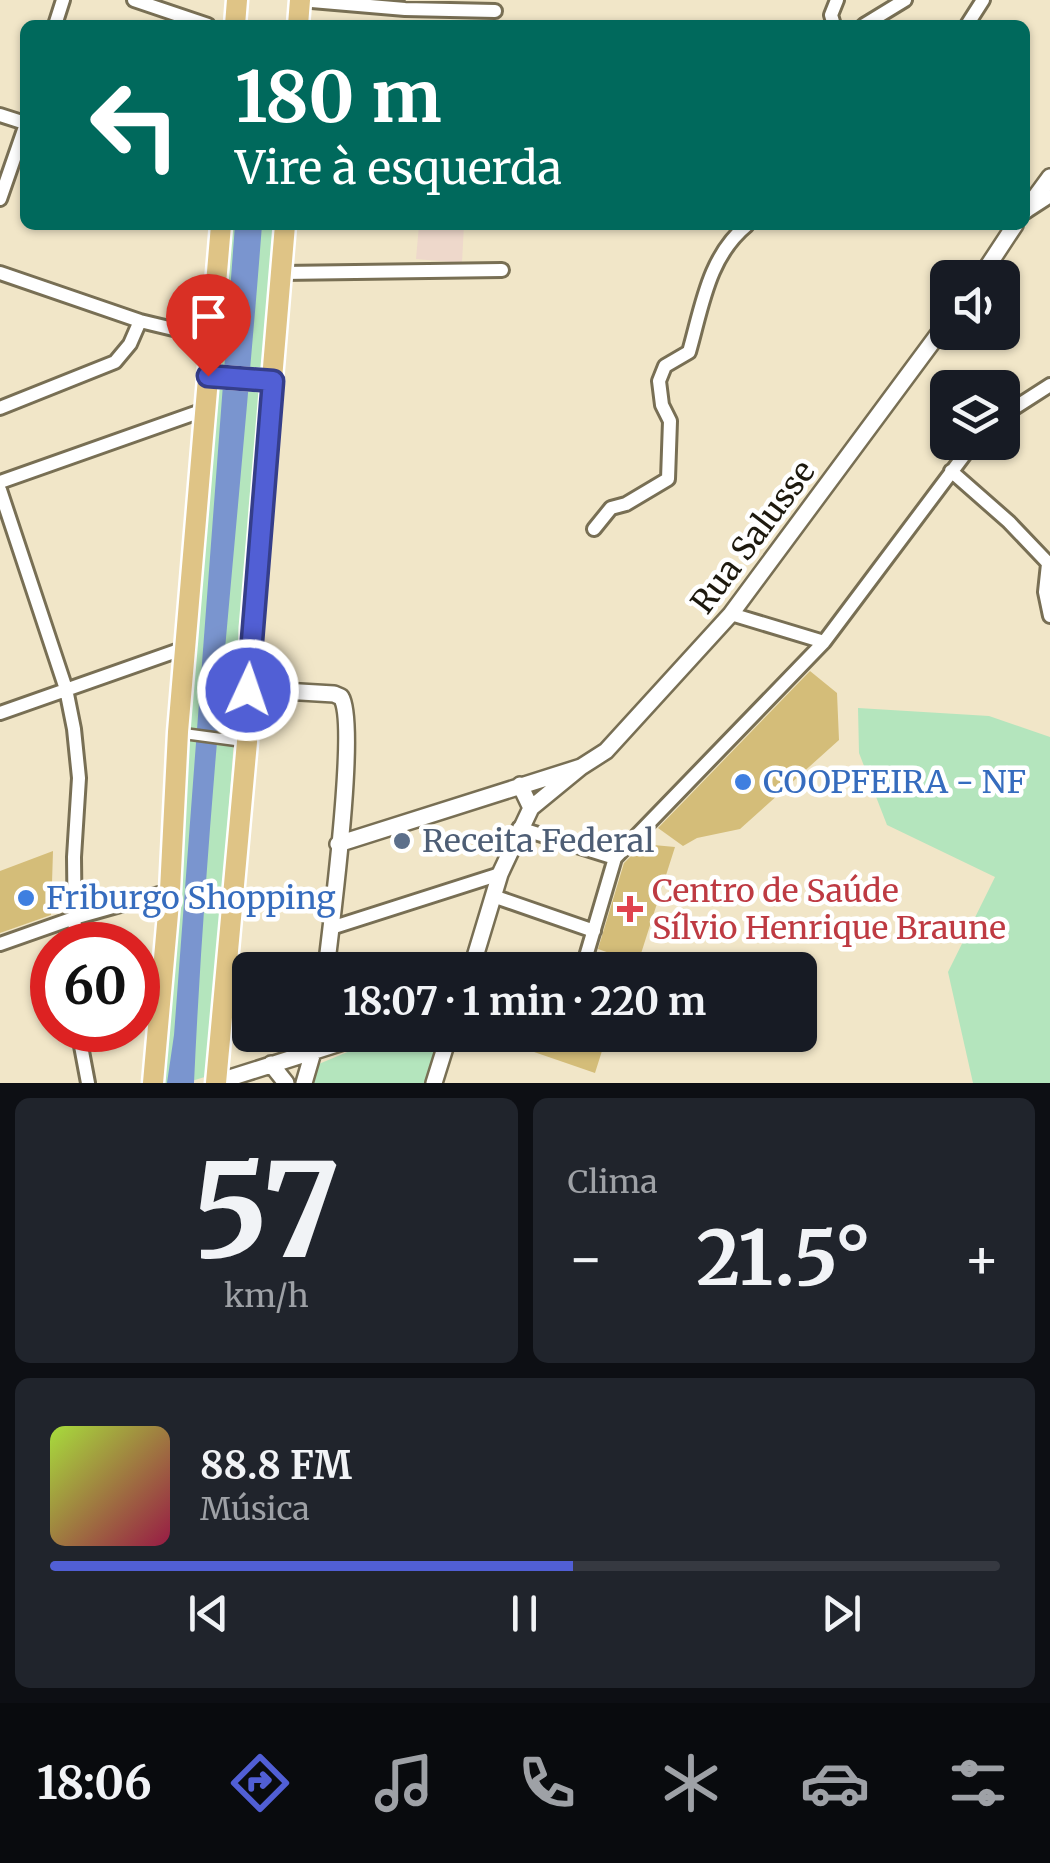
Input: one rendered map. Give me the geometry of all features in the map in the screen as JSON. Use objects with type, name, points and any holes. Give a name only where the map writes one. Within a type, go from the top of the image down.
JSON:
[{"type":"main road","points":[[152,1083],[170,890],[178,732],[204,410],[213,376],[211,338],[220,230]]},
{"type":"main road","points":[[215,1083],[247,742],[266,381],[285,230]]},
{"type":"main road","points":[[213,376],[266,381]]},
{"type":"street","points":[[134,0],[193,20]]},
{"type":"street","points":[[300,0],[405,9],[495,11]]},
{"type":"street","points":[[872,20],[905,0]]},
{"type":"street","points":[[0,199],[4,176],[20,154]]},
{"type":"street","points":[[1030,205],[1050,177]]},
{"type":"street","points":[[594,529],[611,508],[626,504],[668,479],[670,421],[662,405],[659,382],[665,366],[689,352],[702,295],[712,272],[743,230]]},
{"type":"street","points":[[992,260],[1012,230]]},
{"type":"street","points":[[282,273],[502,270]]},
{"type":"street","points":[[0,273],[140,321],[211,338]]},
{"type":"street","points":[[0,408],[115,362],[130,344],[140,321]]},
{"type":"street","name":"Rua Salusse","points":[[581,766],[606,752],[626,733],[731,614],[930,345]]},
{"type":"street","points":[[1020,404],[1050,385]]},
{"type":"street","points":[[0,482],[204,410]]},
{"type":"street","points":[[588,952],[615,858],[824,642],[959,460]]},
{"type":"street","points":[[950,470],[1010,522],[1049,564],[1046,592],[1050,616]]},
{"type":"street","points":[[0,490],[66,689],[79,778],[74,922]]},
{"type":"street","points":[[731,614],[824,642]]},
{"type":"street","points":[[0,713],[185,648]]},
{"type":"street","points":[[248,690],[334,694],[345,702],[348,732],[328,952]]},
{"type":"street","points":[[178,732],[247,742]]},
{"type":"street","points":[[338,844],[581,766]]},
{"type":"street","points":[[476,952],[500,874],[519,828],[531,808],[581,766]]},
{"type":"street","points":[[520,785],[531,808]]},
{"type":"street","points":[[519,828],[615,858]]},
{"type":"street","points":[[330,928],[500,874]]},
{"type":"street","points":[[0,944],[170,890]]},
{"type":"street","points":[[493,896],[594,931]]},
{"type":"street","points":[[82,1052],[88,1083]]},
{"type":"street","points":[[215,1083],[297,1052]]},
{"type":"street","points":[[304,1083],[314,1052]]},
{"type":"street","points":[[434,1083],[444,1052]]},
{"type":"street","points":[[271,1064],[286,1083]]},
{"type":"shaded area","points":[[419,230],[464,230],[462,263],[416,259]]},
{"type":"green space","points":[[226,230],[274,230],[208,1076],[185,1083],[160,1083]]},
{"type":"green space","points":[[858,708],[989,716],[1050,737],[1050,1083],[973,1083],[948,972],[995,877],[887,825],[859,753]]},
{"type":"green space","points":[[347,1052],[440,1052],[430,1083],[306,1083],[314,1066]]},
{"type":"water","points":[[235,230],[262,230],[215,761],[194,1083],[167,1083],[174,1035]]},
{"type":"building","name":"COOPFEIRA - NF","points":[[810,671],[837,693],[839,740],[740,829],[697,838],[683,846],[658,828]]},
{"type":"building","name":"Centro de Saúde Sílvio Henrique Braune","points":[[643,844],[675,847],[642,952],[598,949],[624,863]]},
{"type":"building","name":"Friburgo Shopping","points":[[53,851],[51,915],[0,933],[0,871]]},
{"type":"building","points":[[534,1052],[602,1052],[595,1073]]},
{"type":"place","name":"COOPFEIRA - NF","points":[[743,782]]},
{"type":"place","name":"Receita Federal","points":[[402,841]]},
{"type":"place","name":"Friburgo Shopping","points":[[26,898]]},
{"type":"place","name":"Centro de Saúde Sílvio Henrique Braune","points":[[630,909]]},
{"type":"route","points":[[208,376],[273,381],[248,690]]}]
